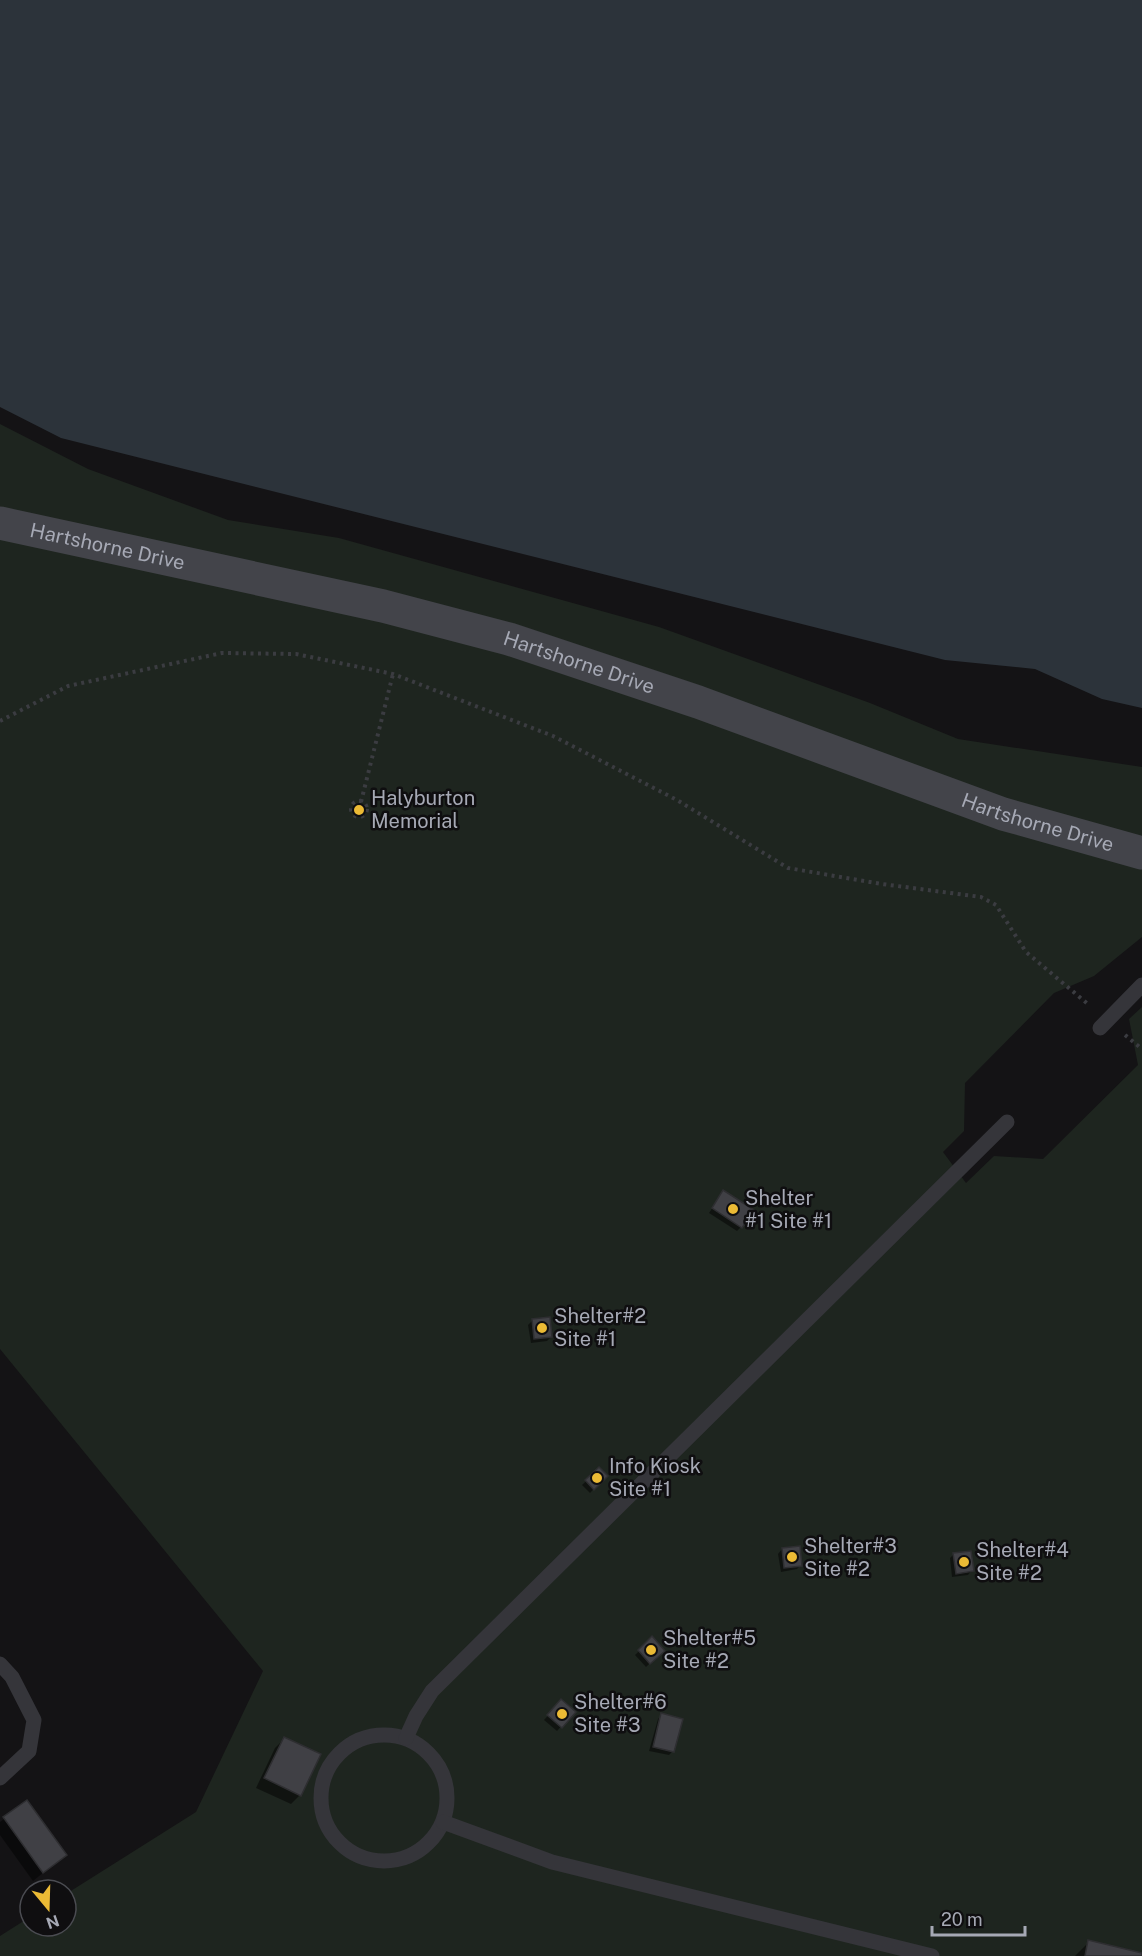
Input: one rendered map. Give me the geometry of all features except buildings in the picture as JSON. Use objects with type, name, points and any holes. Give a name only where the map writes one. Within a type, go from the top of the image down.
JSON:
[{"type":"main road","name":"Hartshorne Drive","points":[[0,523],[382,606],[509,639],[698,702],[1004,814],[1142,853]]},
{"type":"lane","points":[[1103,1024],[1142,985]]},
{"type":"lane","points":[[406,1738],[416,1716],[432,1691],[1007,1122]]},
{"type":"lane","points":[[0,1664],[12,1677],[34,1720],[29,1751],[0,1778]]},
{"type":"lane","points":[[377,1735],[406,1738],[421,1747],[434,1759],[446,1783],[447,1802],[442,1822],[434,1837],[421,1849],[405,1857],[388,1861],[369,1860],[352,1853],[340,1844],[327,1827],[321,1805],[324,1775],[337,1756],[351,1744],[377,1735]]},
{"type":"lane","points":[[442,1822],[552,1862],[932,1956]]},
{"type":"path","points":[[0,721],[68,686],[222,653],[296,654],[393,674],[553,736],[677,800],[788,868],[882,884],[981,897],[996,905],[1026,952],[1103,1024],[1142,1049]]},
{"type":"path","points":[[361,801],[393,674]]},
{"type":"path","points":[[361,801],[366,804],[367,812],[358,818],[352,813],[351,808],[356,802],[361,801]]},
{"type":"shaded area","points":[[0,0],[1142,0],[1142,708],[1102,699],[1035,669],[945,660],[61,438],[0,407]]},
{"type":"shaded area","points":[[0,424],[88,469],[228,520],[339,538],[659,627],[870,703],[958,739],[1142,767],[1142,937],[1094,976],[1054,993],[965,1083],[964,1131],[943,1152],[966,1183],[994,1156],[1043,1159],[1138,1065],[1129,1019],[1142,1007],[1142,1956],[0,1956],[0,1936],[18,1925],[18,1938],[78,1938],[78,1886],[196,1812],[263,1671],[0,1349]]},
{"type":"place","name":"Halyburton Memorial","points":[[359,810]]},
{"type":"place","name":"Shelter #1 Site #1","points":[[733,1209]]},
{"type":"place","name":"Shelter#2 Site #1","points":[[542,1328]]},
{"type":"place","name":"Info Kiosk Site #1","points":[[597,1478]]},
{"type":"place","name":"Shelter#3 Site #2","points":[[792,1557]]},
{"type":"place","name":"Shelter#4 Site #2","points":[[964,1562]]},
{"type":"place","name":"Shelter#5 Site #2","points":[[651,1650]]},
{"type":"place","name":"Shelter#6 Site #3","points":[[562,1714]]}]
